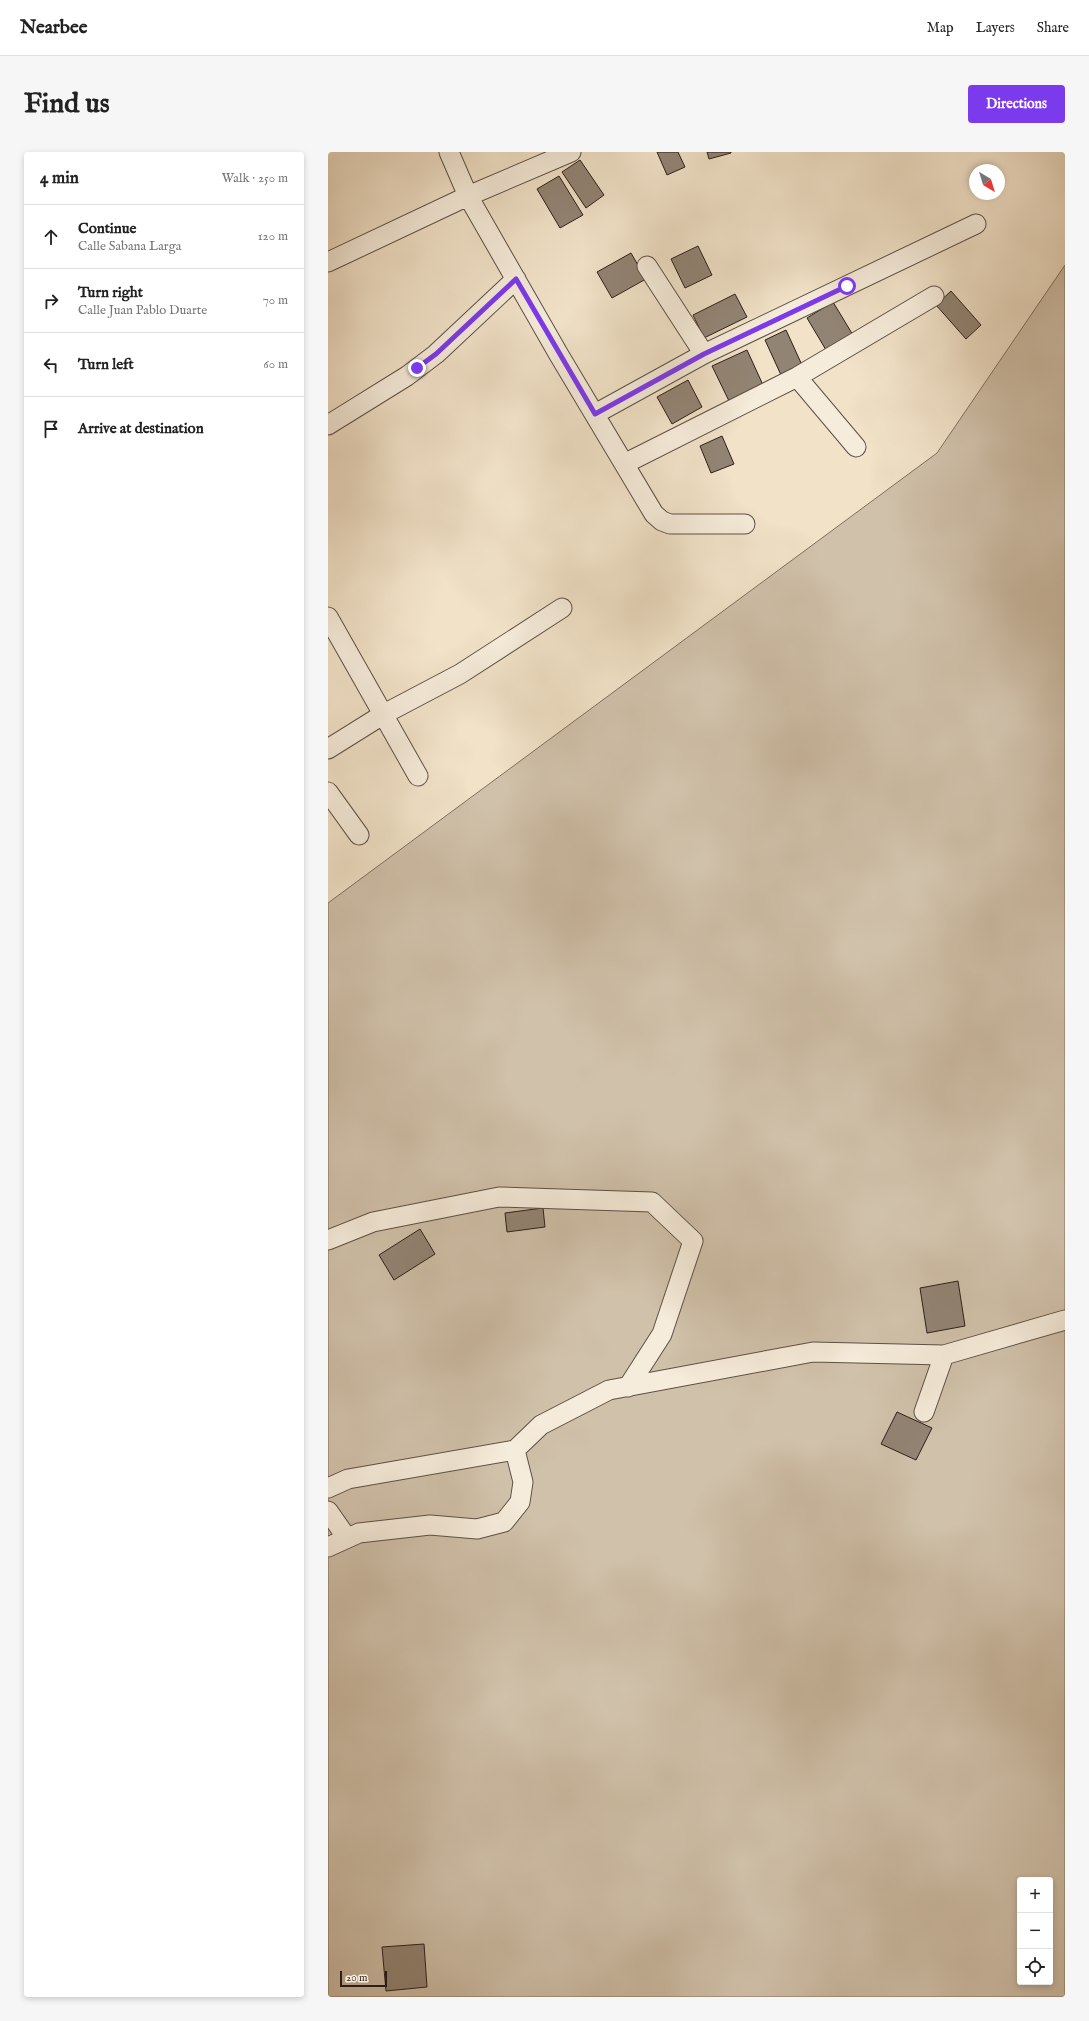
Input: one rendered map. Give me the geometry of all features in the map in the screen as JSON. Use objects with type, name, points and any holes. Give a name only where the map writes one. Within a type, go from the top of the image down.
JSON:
[{"type":"street","points":[[449,152],[468,196],[654,514],[662,521],[670,524],[745,524]]},
{"type":"street","points":[[328,262],[468,196],[571,152]]},
{"type":"street","points":[[595,414],[704,354],[976,224]]},
{"type":"street","points":[[647,266],[704,354]]},
{"type":"street","points":[[328,425],[407,376],[436,354],[516,279]]},
{"type":"street","points":[[624,464],[797,377],[934,296]]},
{"type":"street","points":[[797,377],[856,447]]},
{"type":"street","points":[[328,749],[384,714],[460,674],[562,608]]},
{"type":"street","points":[[328,617],[418,776]]},
{"type":"street","points":[[330,802],[359,835]]},
{"type":"street","points":[[328,1240],[372,1222],[499,1197],[652,1202],[693,1241],[662,1334],[628,1388]]},
{"type":"street","points":[[328,1488],[348,1479],[515,1450],[541,1426],[609,1390],[628,1388],[813,1352],[944,1355],[1065,1320]]},
{"type":"street","points":[[924,1412],[944,1355]]},
{"type":"street","points":[[328,1547],[359,1533],[430,1525],[477,1530],[504,1522],[520,1502],[523,1482],[515,1450]]},
{"type":"street","points":[[328,1511],[347,1538]]},
{"type":"shaded area","points":[[1065,265],[1065,1997],[328,1997],[328,903],[937,453]]},
{"type":"building","points":[[657,152],[678,152],[685,167],[667,175]]},
{"type":"building","points":[[707,152],[731,152],[731,153],[709,159]]},
{"type":"building","points":[[580,160],[604,195],[586,208],[562,172]]},
{"type":"building","points":[[559,176],[583,215],[560,228],[537,189]]},
{"type":"building","points":[[698,246],[712,275],[685,288],[671,259]]},
{"type":"building","points":[[631,253],[646,279],[612,298],[597,272]]},
{"type":"building","points":[[951,291],[981,325],[966,339],[936,305]]},
{"type":"building","points":[[735,294],[747,317],[704,338],[693,315]]},
{"type":"building","points":[[833,302],[853,335],[826,350],[807,318]]},
{"type":"building","points":[[786,330],[802,365],[781,375],[765,340]]},
{"type":"building","points":[[747,350],[763,385],[729,401],[712,366]]},
{"type":"building","points":[[688,380],[702,407],[672,424],[657,397]]},
{"type":"building","points":[[722,436],[734,464],[711,473],[700,446]]},
{"type":"building","points":[[543,1208],[545,1227],[507,1232],[505,1213]]},
{"type":"building","points":[[420,1229],[435,1254],[394,1280],[379,1255]]},
{"type":"building","points":[[958,1281],[965,1326],[927,1333],[920,1288]]},
{"type":"building","points":[[897,1412],[932,1428],[916,1460],[881,1444]]},
{"type":"building","points":[[424,1944],[427,1987],[386,1991],[382,1947]]},
{"type":"route","points":[[417,368],[436,354],[458,331],[516,279],[559,355],[595,414],[704,354],[847,286]]}]
